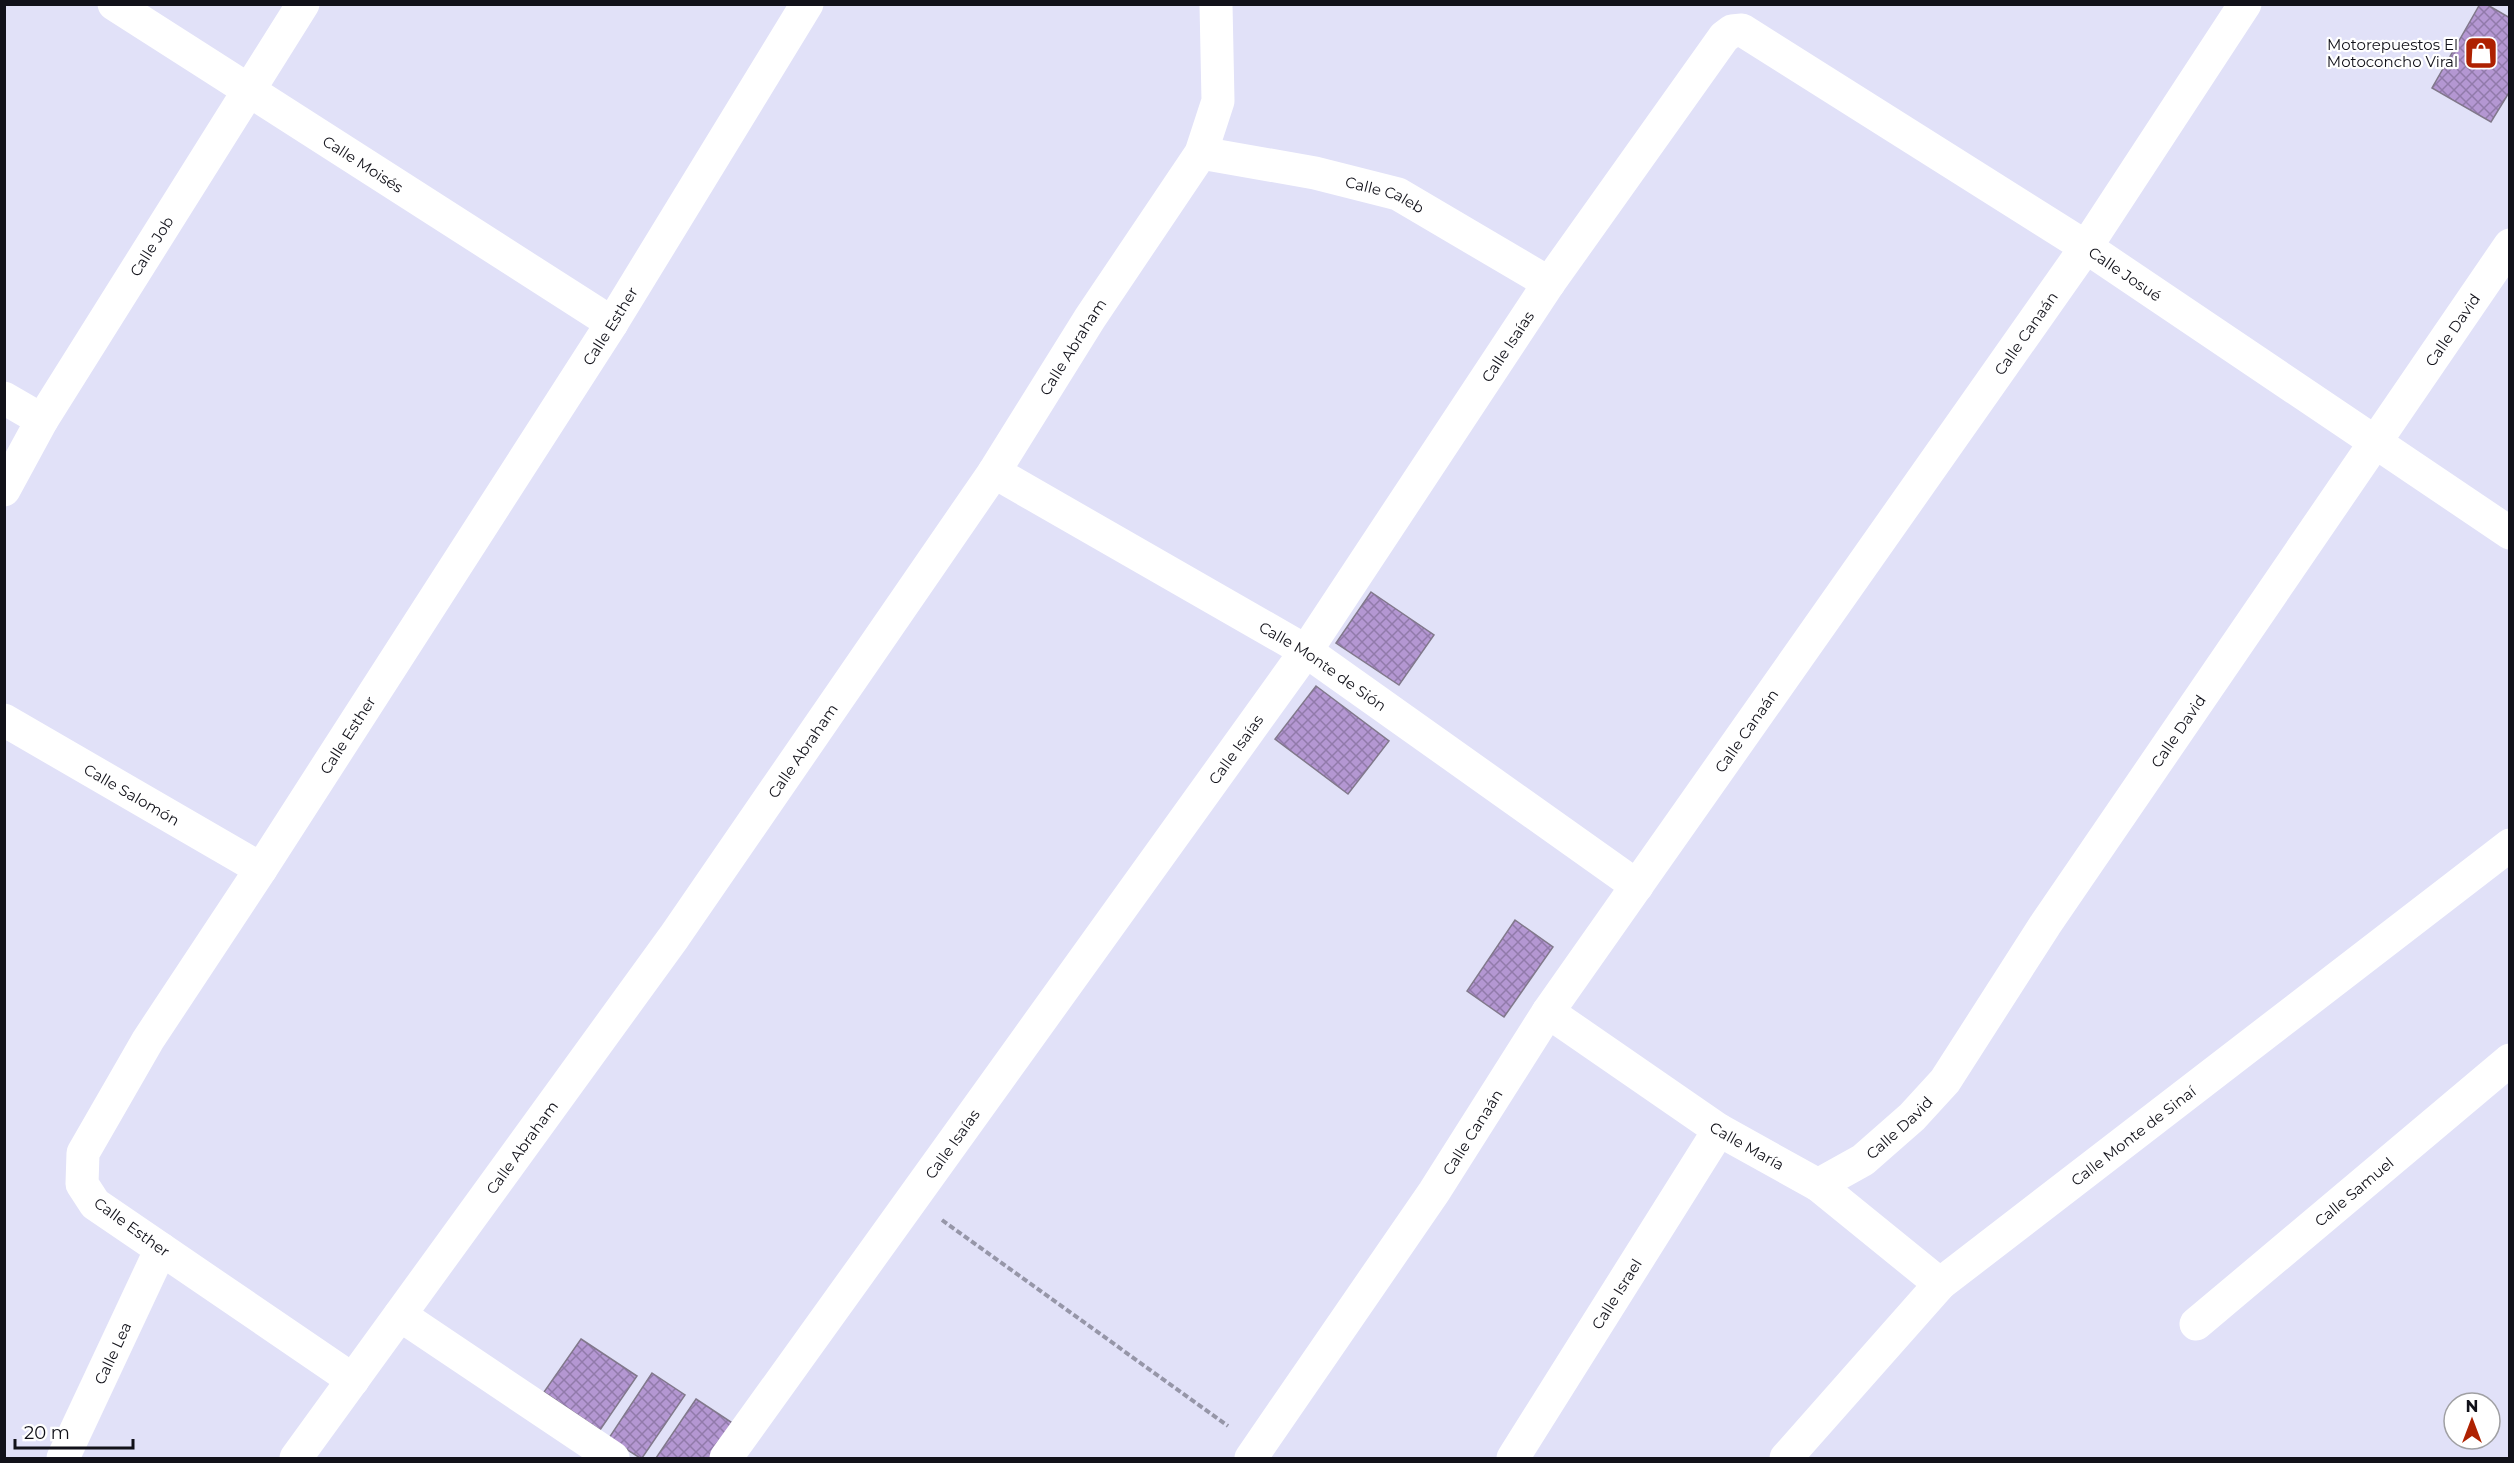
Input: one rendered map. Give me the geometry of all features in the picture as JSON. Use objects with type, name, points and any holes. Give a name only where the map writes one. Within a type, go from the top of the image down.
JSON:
[{"type":"street","name":"Calle Moisés","points":[[114,4],[248,92],[612,323]]},
{"type":"street","name":"Calle Job","points":[[4,490],[42,420],[303,4]]},
{"type":"street","name":"Calle Esther","points":[[353,1380],[95,1204],[82,1185],[83,1153],[148,1040],[261,869],[612,323],[807,4]]},
{"type":"street","name":"Calle Abraham","points":[[296,1458],[674,937],[994,472],[1090,318],[1201,153],[1218,101],[1216,4]]},
{"type":"street","name":"Calle Canaán","points":[[1254,1453],[1434,1192],[1548,1012],[2086,247],[2245,4]]},
{"type":"street","name":"Calle Josué","points":[[1732,31],[1742,30],[2086,247],[2510,533]]},
{"type":"street","name":"Calle Isaías","points":[[726,1458],[1306,651],[1549,283],[1724,37],[1732,31]]},
{"type":"street","name":"Calle Caleb","points":[[1201,153],[1315,173],[1398,194],[1549,283]]},
{"type":"street","name":"Calle David","points":[[1818,1185],[1863,1160],[1912,1117],[1945,1081],[2045,925],[2510,245]]},
{"type":"street","points":[[4,398],[42,420]]},
{"type":"street","name":"Calle Monte de Sión","points":[[994,472],[1306,651],[1636,886]]},
{"type":"street","name":"Calle Salomón","points":[[4,720],[261,869]]},
{"type":"street","name":"Calle Monte de Sinaí","points":[[1786,1458],[1940,1284],[2510,845]]},
{"type":"street","name":"Calle María","points":[[1548,1012],[1719,1130],[1818,1185],[1940,1284]]},
{"type":"street","name":"Calle Samuel","points":[[2196,1324],[2510,1060]]},
{"type":"street","name":"Calle Israel","points":[[1514,1458],[1719,1130]]},
{"type":"street","name":"Calle Lea","points":[[63,1458],[161,1249]]},
{"type":"street","points":[[400,1315],[613,1458]]},
{"type":"path","points":[[912,1199],[1254,1453]]},
{"type":"building","name":"Motorepuestos El Motoconcho Viral","points":[[2480,4],[2486,4],[2510,18],[2510,91],[2491,122],[2432,88]]},
{"type":"building","points":[[1371,592],[1434,635],[1399,685],[1336,643]]},
{"type":"building","points":[[1316,686],[1389,741],[1348,794],[1275,739]]},
{"type":"building","points":[[1515,920],[1553,947],[1504,1017],[1467,991]]},
{"type":"building","points":[[581,1339],[637,1376],[600,1430],[544,1392]]},
{"type":"building","points":[[652,1373],[685,1395],[640,1458],[609,1438]]},
{"type":"building","points":[[696,1399],[740,1428],[720,1458],[656,1458]]},
{"type":"place","name":"Motorepuestos El Motoconcho Viral","points":[[2481,53]]}]
